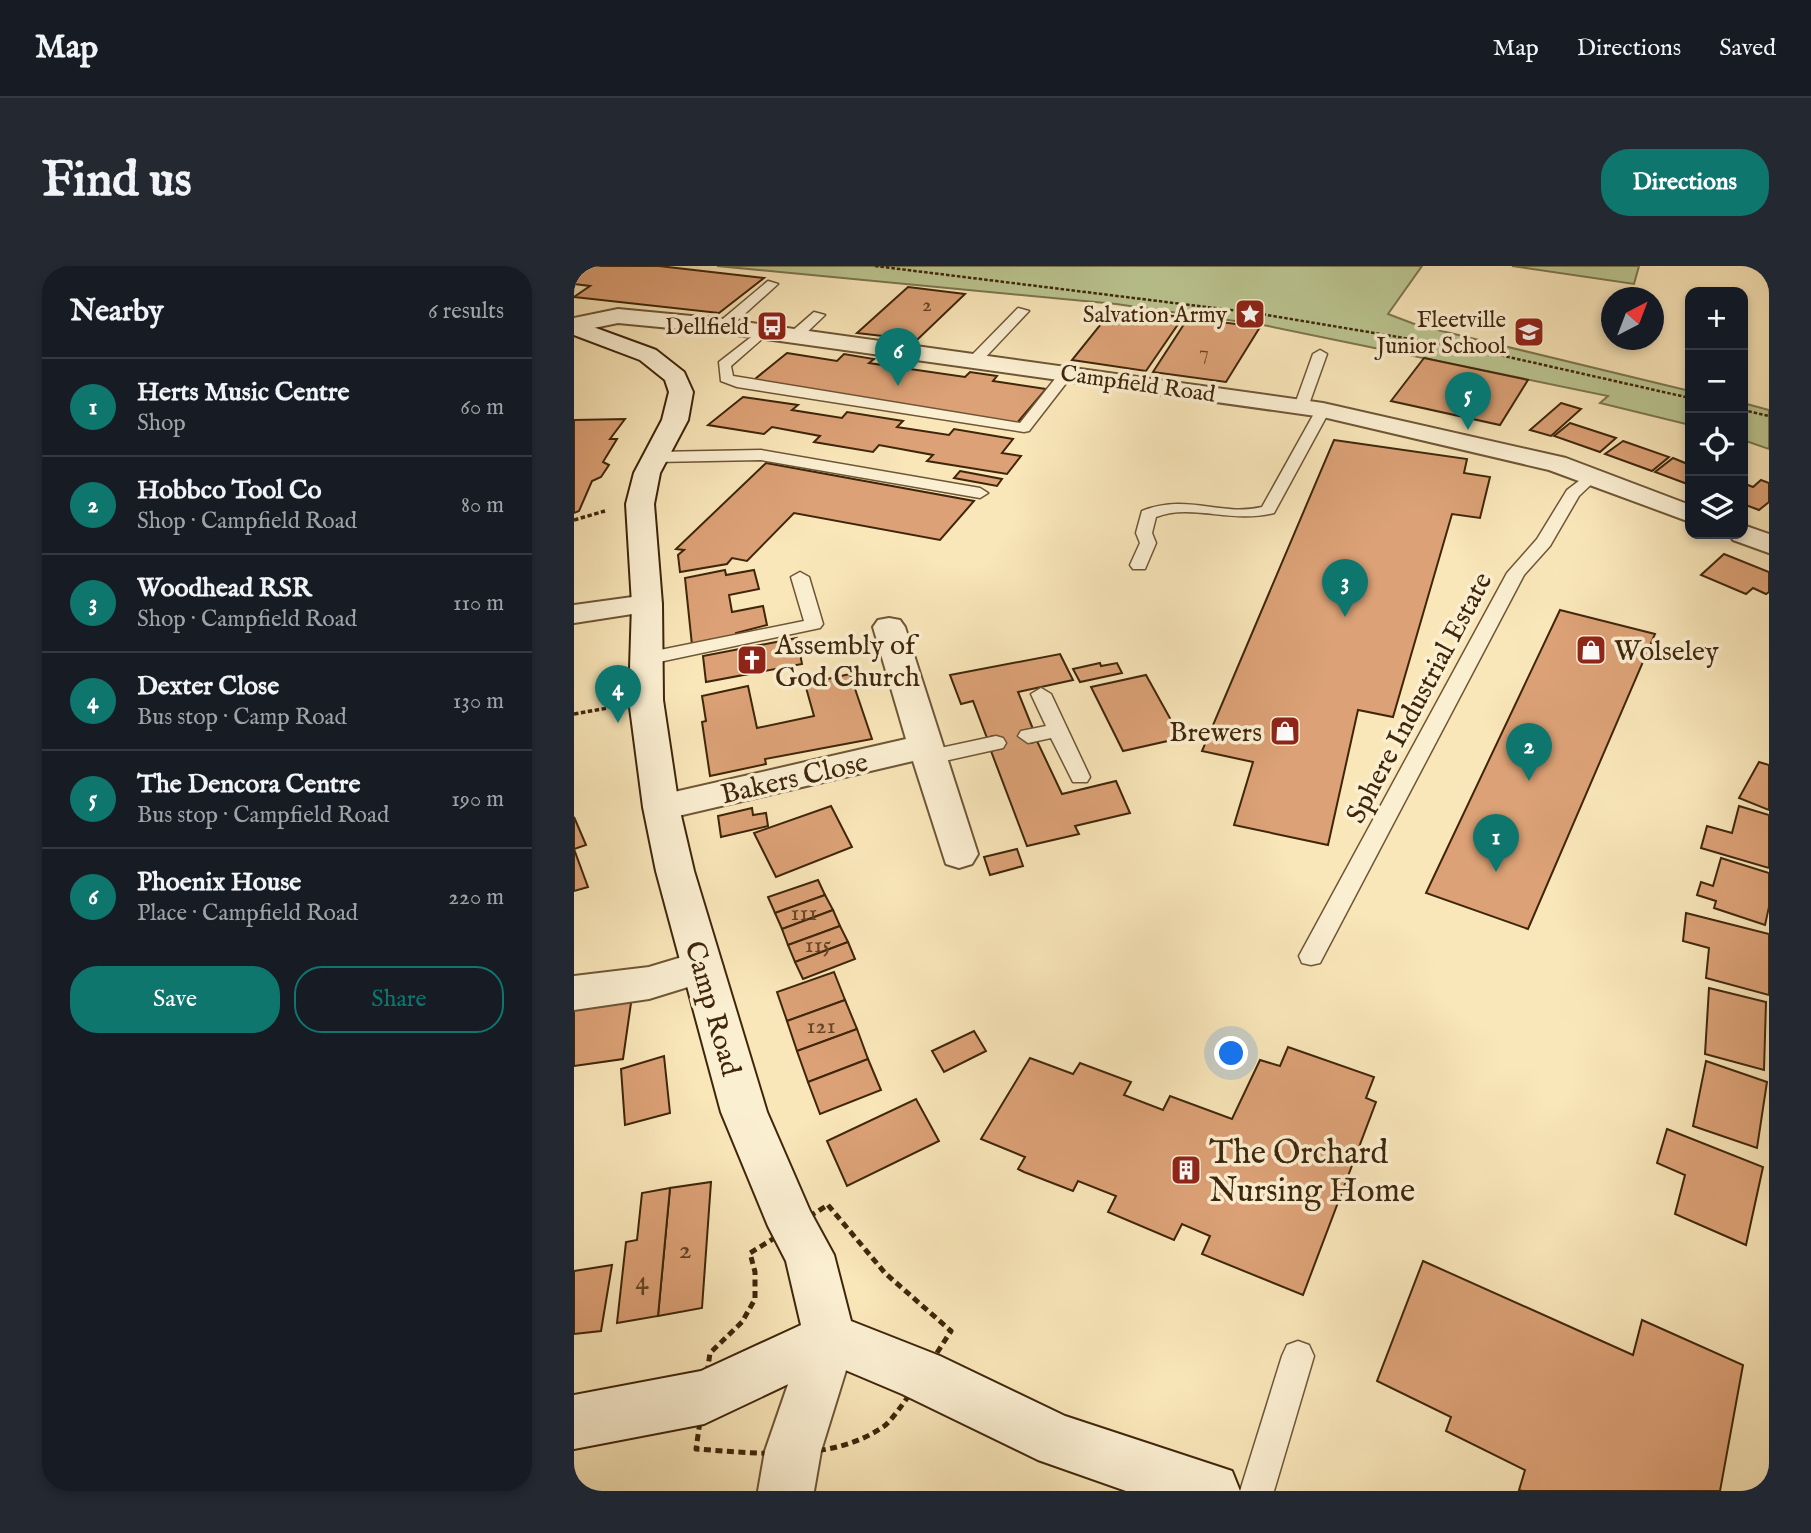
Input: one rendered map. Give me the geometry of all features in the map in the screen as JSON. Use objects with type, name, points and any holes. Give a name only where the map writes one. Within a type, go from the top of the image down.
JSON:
[{"type":"street","name":"Campfield Road","points":[[574,326],[618,316],[723,326],[1312,409],[1522,454],[1592,476],[1685,512]]},
{"type":"street","name":"Camp Road","points":[[574,326],[648,355],[676,377],[681,391],[680,405],[647,473],[640,504],[647,604],[646,700],[661,807],[702,967],[744,1112],[792,1226],[809,1255],[830,1338]]},
{"type":"street","points":[[1748,536],[1769,544]]},
{"type":"street","points":[[574,614],[647,604]]},
{"type":"street","points":[[889,627],[959,854]]},
{"type":"street","name":"Bakers Close","points":[[661,807],[929,752]]},
{"type":"street","points":[[574,993],[649,983],[702,967]]},
{"type":"street","points":[[574,1422],[704,1397],[830,1338],[920,1376],[1057,1441],[1212,1491]]},
{"type":"street","points":[[786,1491],[793,1451],[830,1338]]},
{"type":"lane","points":[[723,326],[772,284]]},
{"type":"lane","points":[[975,360],[1023,311]]},
{"type":"lane","points":[[796,335],[819,315]]},
{"type":"lane","points":[[764,331],[724,365],[726,378],[737,383],[1024,428],[1067,373]]},
{"type":"lane","points":[[1139,565],[1148,543],[1144,533],[1148,514],[1161,507],[1174,505],[1241,514],[1268,510],[1312,409],[1320,354]]},
{"type":"lane","points":[[656,457],[761,455],[980,493]]},
{"type":"lane","name":"Sphere Industrial Estate","points":[[1311,956],[1516,573],[1544,542],[1573,493],[1592,476]]},
{"type":"lane","points":[[645,659],[814,624],[800,577]]},
{"type":"lane","points":[[1041,694],[1080,777]]},
{"type":"lane","points":[[1028,736],[1058,730]]},
{"type":"lane","name":"Bakers Close","points":[[929,752],[996,743]]},
{"type":"lane","points":[[1257,1491],[1298,1356]]},
{"type":"path","points":[[875,266],[1021,282],[1268,315],[1482,351],[1685,397]]},
{"type":"path","points":[[1748,411],[1769,416]]},
{"type":"green space","points":[[717,266],[1422,266],[1388,314],[1417,325],[1685,390],[1685,424],[1600,403],[1608,396],[1263,325],[1116,304]]},
{"type":"green space","points":[[1512,266],[1639,266],[1634,284]]},
{"type":"green space","points":[[1748,404],[1769,410],[1769,449],[1748,442]]},
{"type":"building","points":[[588,266],[659,266],[764,278],[719,313],[574,297],[590,286],[574,284],[574,276]]},
{"type":"building","points":[[908,287],[965,294],[917,340],[857,333]]},
{"type":"building","points":[[1113,309],[1183,317],[1146,371],[1072,360]]},
{"type":"building","points":[[1188,318],[1260,327],[1226,382],[1153,372]]},
{"type":"building","points":[[787,353],[837,361],[844,354],[874,359],[869,363],[965,377],[970,372],[997,376],[993,381],[1046,389],[1017,423],[750,383]]},
{"type":"building","points":[[1424,358],[1528,380],[1500,425],[1391,401]]},
{"type":"building","points":[[743,397],[798,405],[792,410],[842,418],[847,412],[903,421],[897,427],[949,435],[954,429],[1013,439],[1002,453],[1021,456],[1007,474],[927,461],[933,455],[879,445],[873,452],[814,442],[820,436],[772,427],[764,434],[708,425]]},
{"type":"building","points":[[1561,403],[1581,409],[1551,436],[1530,430]]},
{"type":"building","points":[[625,419],[610,439],[617,439],[603,462],[609,465],[601,477],[592,481],[579,511],[574,513],[574,420]]},
{"type":"building","points":[[1570,423],[1616,438],[1600,452],[1554,436]]},
{"type":"building","points":[[1334,440],[1467,459],[1464,473],[1490,477],[1480,518],[1452,514],[1393,717],[1358,710],[1328,845],[1234,825],[1253,762],[1202,751]]},
{"type":"building","points":[[1623,441],[1669,457],[1652,471],[1605,454]]},
{"type":"building","points":[[1673,458],[1685,463],[1685,483],[1655,472]]},
{"type":"building","points":[[766,463],[974,501],[940,540],[794,513],[747,561],[732,558],[727,564],[680,572],[678,555],[684,550],[676,549]]},
{"type":"building","points":[[960,471],[1002,479],[997,486],[954,478]]},
{"type":"building","points":[[1761,480],[1769,483],[1769,502],[1759,510],[1748,506],[1748,485],[1753,487]]},
{"type":"building","points":[[1724,554],[1769,572],[1769,592],[1766,594],[1753,588],[1746,594],[1701,575]]},
{"type":"building","points":[[725,570],[726,575],[754,570],[759,589],[729,595],[732,612],[763,606],[767,625],[736,633],[736,636],[692,645],[685,578]]},
{"type":"building","points":[[1560,610],[1655,634],[1528,929],[1426,893]]},
{"type":"building","name":"Assembly of God Church","points":[[797,638],[802,664],[706,682],[703,656]]},
{"type":"building","points":[[1060,654],[1073,680],[1018,692],[1033,729],[1026,730],[1031,743],[1037,741],[1062,794],[1116,781],[1130,813],[1075,826],[1079,834],[1027,846],[991,751],[998,749],[993,736],[987,738],[973,701],[961,704],[950,675]]},
{"type":"building","points":[[1100,663],[1101,666],[1117,663],[1122,673],[1080,682],[1073,669]]},
{"type":"building","points":[[850,674],[872,739],[765,759],[766,764],[710,776],[702,722],[706,721],[702,696],[748,686],[757,728],[814,716],[805,684]]},
{"type":"building","points":[[1146,675],[1181,738],[1123,751],[1091,687]]},
{"type":"building","points":[[1759,762],[1769,765],[1769,810],[1739,798]]},
{"type":"building","points":[[831,806],[852,847],[776,877],[754,833]]},
{"type":"building","points":[[1739,806],[1769,815],[1769,868],[1701,848],[1707,826],[1732,833]]},
{"type":"building","points":[[752,808],[753,815],[766,813],[768,826],[721,837],[718,816]]},
{"type":"building","points":[[574,817],[586,845],[574,849]]},
{"type":"building","points":[[574,849],[588,887],[574,891]]},
{"type":"building","points":[[1017,849],[1023,866],[990,875],[984,857]]},
{"type":"building","points":[[1721,858],[1769,873],[1769,907],[1765,925],[1714,908],[1716,901],[1697,895],[1701,882],[1713,886]]},
{"type":"building","points":[[818,880],[825,895],[775,913],[768,897]]},
{"type":"building","points":[[825,895],[833,910],[782,929],[775,913]]},
{"type":"building","points":[[833,910],[840,926],[788,945],[782,929]]},
{"type":"building","points":[[1686,913],[1769,934],[1769,995],[1706,978],[1709,948],[1683,941]]},
{"type":"building","points":[[840,926],[848,942],[795,962],[788,945]]},
{"type":"building","points":[[848,942],[855,959],[803,979],[795,962]]},
{"type":"building","points":[[834,972],[845,1000],[787,1021],[777,992]]},
{"type":"building","points":[[1709,988],[1766,1002],[1764,1070],[1705,1054]]},
{"type":"building","points":[[632,996],[623,1059],[574,1066],[574,1004]]},
{"type":"building","points":[[845,1000],[857,1029],[797,1051],[787,1021]]},
{"type":"building","points":[[857,1029],[868,1059],[808,1082],[797,1051]]},
{"type":"building","points":[[974,1031],[986,1051],[944,1072],[932,1051]]},
{"type":"building","name":"The Orchard Nursing Home","points":[[1288,1047],[1374,1077],[1366,1098],[1376,1102],[1303,1295],[1202,1254],[1210,1236],[1182,1224],[1174,1240],[1108,1212],[1116,1196],[1078,1181],[1073,1191],[1024,1172],[1018,1169],[1025,1157],[981,1139],[1030,1058],[1073,1074],[1080,1063],[1131,1082],[1124,1095],[1163,1110],[1170,1096],[1232,1119],[1260,1060],[1280,1066]]},
{"type":"building","points":[[664,1056],[670,1113],[625,1125],[621,1069]]},
{"type":"building","points":[[868,1059],[881,1090],[820,1114],[808,1082]]},
{"type":"building","points":[[1706,1061],[1767,1082],[1757,1148],[1693,1126]]},
{"type":"building","points":[[916,1099],[939,1141],[847,1186],[827,1141]]},
{"type":"building","points":[[1667,1129],[1763,1167],[1746,1245],[1675,1214],[1685,1175],[1657,1163]]},
{"type":"building","points":[[711,1182],[702,1308],[658,1316],[670,1188]]},
{"type":"building","points":[[670,1188],[658,1316],[617,1323],[626,1242],[637,1240],[642,1193]]},
{"type":"building","points":[[1423,1261],[1633,1355],[1642,1320],[1743,1365],[1720,1491],[1522,1491],[1519,1490],[1525,1470],[1446,1431],[1451,1417],[1377,1381]]},
{"type":"building","points":[[612,1265],[601,1331],[574,1334],[574,1271]]},
{"type":"place","name":"Salvation Army","points":[[1250,314]]},
{"type":"place","name":"Dellfield","points":[[772,326]]},
{"type":"place","name":"Fleetville Junior School","points":[[1529,332]]},
{"type":"place","name":"Phoenix House","points":[[898,386]]},
{"type":"place","name":"The Dencora Centre","points":[[1468,430]]},
{"type":"place","name":"Woodhead RSR","points":[[1345,617]]},
{"type":"place","name":"Wolseley","points":[[1591,650]]},
{"type":"place","name":"Assembly of God Church","points":[[752,660]]},
{"type":"place","name":"Dexter Close","points":[[618,723]]},
{"type":"place","name":"Brewers","points":[[1285,731]]},
{"type":"place","name":"Hobbco Tool Co","points":[[1529,781]]},
{"type":"place","name":"Herts Music Centre","points":[[1496,872]]},
{"type":"place","name":"The Orchard Nursing Home","points":[[1186,1170]]}]
